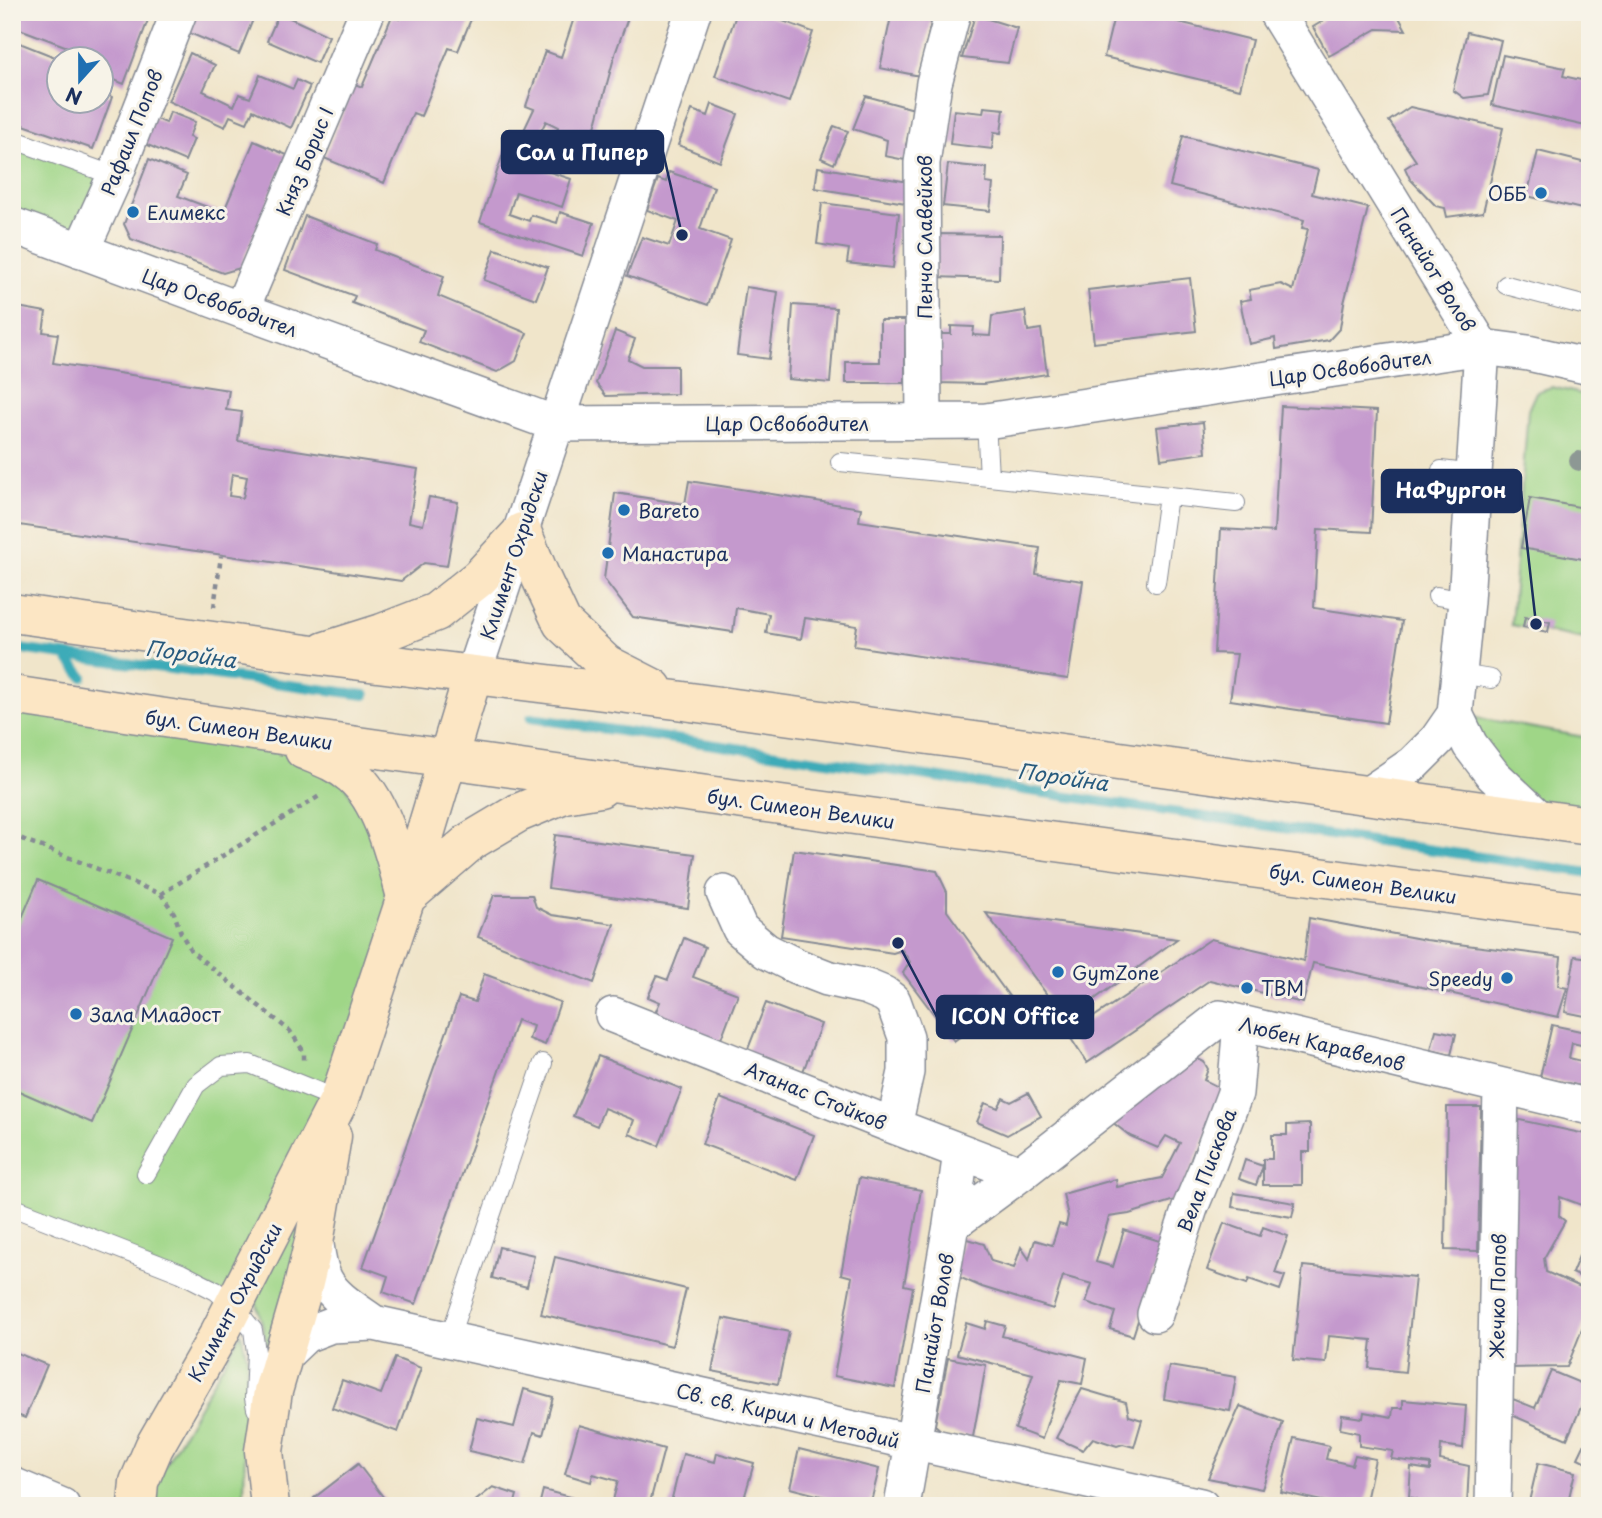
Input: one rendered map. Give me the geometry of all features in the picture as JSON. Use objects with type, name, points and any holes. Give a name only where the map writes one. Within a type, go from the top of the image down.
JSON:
[{"type":"main road","points":[[313,655],[436,612],[479,578],[522,532],[562,623],[606,664],[676,700]]},
{"type":"main road","points":[[12,613],[313,655],[676,700],[1590,826]]},
{"type":"main road","name":"Климент Охридски","points":[[270,1506],[264,1451],[273,1391],[315,1237],[339,1100],[406,897],[473,675]]},
{"type":"main road","name":"бул. Симеон Велики","points":[[12,695],[447,760],[1590,913]]},
{"type":"main road","points":[[267,734],[333,762],[354,776],[370,797],[391,839],[406,897],[471,841],[518,813],[564,794],[624,784]]},
{"type":"main road","name":"Климент Охридски","points":[[135,1498],[154,1447],[233,1306],[339,1100]]},
{"type":"street","name":"Рафаил Попов","points":[[81,251],[115,176],[179,12]]},
{"type":"street","name":"Княз Борис I","points":[[241,310],[367,12]]},
{"type":"street","name":"Климент Охридски","points":[[473,675],[692,12]]},
{"type":"street","name":"Пенчо Славейков","points":[[925,422],[922,163],[934,83],[953,12]]},
{"type":"street","name":"Панайот Волов","points":[[1276,12],[1482,347],[1457,472],[1451,598],[1475,676],[1455,714]]},
{"type":"street","name":"Цар Освободител","points":[[12,225],[556,424],[986,421],[1482,347],[1528,353],[1590,367]]},
{"type":"street","points":[[1366,796],[1413,764],[1437,740],[1455,714],[1470,745],[1493,775],[1540,819]]},
{"type":"street","points":[[724,893],[740,929],[766,951],[827,978],[867,987],[893,1001],[906,1037],[906,1072],[894,1126]]},
{"type":"street","name":"Атанас Стойков","points":[[612,1015],[1020,1174]]},
{"type":"street","name":"Любен Каравелов","points":[[1020,1174],[1220,1018],[1590,1107]]},
{"type":"street","name":"Вела Пискова","points":[[1155,1314],[1190,1208],[1209,1165],[1234,1093],[1241,1023]]},
{"type":"street","name":"Жечко Попов","points":[[1493,1506],[1501,1086]]},
{"type":"street","points":[[951,1225],[961,1152]]},
{"type":"street","name":"Панайот Волов","points":[[902,1506],[951,1225],[1020,1174]]},
{"type":"street","points":[[315,1237],[325,1281],[338,1296],[374,1323]]},
{"type":"street","points":[[282,1357],[305,1335],[331,1325],[374,1323]]},
{"type":"street","name":"Св. св. Кирил и Методий","points":[[374,1323],[1201,1506]]},
{"type":"street","points":[[12,1485],[62,1506]]},
{"type":"lane","points":[[12,139],[115,176]]},
{"type":"lane","points":[[1506,285],[1590,307]]},
{"type":"lane","points":[[986,421],[989,477]]},
{"type":"lane","points":[[840,462],[1236,503]]},
{"type":"lane","points":[[1156,583],[1168,496]]},
{"type":"lane","points":[[449,1339],[543,1063]]},
{"type":"lane","points":[[146,1174],[196,1085],[221,1066],[250,1064],[339,1100]]},
{"type":"lane","points":[[12,1207],[181,1272],[216,1291],[233,1306],[253,1331],[256,1352],[254,1398],[264,1451]]},
{"type":"path","points":[[209,640],[221,556]]},
{"type":"path","points":[[161,894],[354,776]]},
{"type":"path","points":[[12,835],[161,894],[174,913],[191,951],[290,1031],[304,1052],[304,1085]]},
{"type":"green space","points":[[12,139],[115,176],[81,251],[12,225]]},
{"type":"green space","points":[[1552,387],[1590,396],[1590,640],[1511,625],[1528,410],[1536,392]]},
{"type":"green space","points":[[12,695],[333,762],[406,897],[233,1306],[216,1291],[12,1207]]},
{"type":"green space","points":[[1455,714],[1590,738],[1590,826],[1540,819]]},
{"type":"green space","points":[[318,1164],[270,1356],[256,1300]]},
{"type":"green space","points":[[241,1333],[247,1358],[246,1506],[150,1506],[163,1469]]},
{"type":"building","points":[[12,12],[151,12],[124,84],[116,81],[116,46],[65,46],[12,26]]},
{"type":"building","points":[[196,12],[256,12],[239,54],[187,32]]},
{"type":"building","points":[[402,12],[474,12],[458,51],[449,48],[421,116],[413,113],[384,183],[324,158],[355,84],[362,87],[392,16],[399,19]]},
{"type":"building","points":[[576,12],[630,12],[615,54],[593,135],[617,145],[612,162],[588,161],[587,154],[555,143],[558,127],[546,121],[538,137],[524,130],[534,109],[526,106],[545,51],[561,57]]},
{"type":"building","points":[[737,12],[771,12],[769,16],[813,32],[789,102],[715,76]]},
{"type":"building","points":[[892,12],[933,12],[920,76],[880,68]]},
{"type":"building","points":[[1115,12],[1138,12],[1252,40],[1240,89],[1104,57]]},
{"type":"building","points":[[1318,12],[1396,12],[1406,30],[1377,29],[1329,56],[1313,27],[1323,21]]},
{"type":"building","points":[[279,13],[329,36],[317,63],[267,41]]},
{"type":"building","points":[[975,15],[1017,28],[1008,63],[962,58]]},
{"type":"building","points":[[1467,32],[1501,40],[1488,95],[1464,98],[1453,90]]},
{"type":"building","points":[[12,40],[46,53],[46,116],[105,116],[93,149],[12,121]]},
{"type":"building","points":[[190,53],[215,65],[203,91],[234,106],[239,94],[250,98],[260,75],[293,89],[297,80],[310,86],[291,128],[253,110],[247,123],[230,116],[225,127],[168,101]]},
{"type":"building","points":[[1503,55],[1565,68],[1563,76],[1590,82],[1590,127],[1492,105]]},
{"type":"building","points":[[866,96],[914,109],[906,145],[911,147],[910,161],[885,156],[887,140],[853,129]]},
{"type":"building","points":[[712,104],[738,114],[720,162],[678,145],[692,110],[708,116]]},
{"type":"building","points":[[984,107],[1004,109],[1001,133],[994,132],[992,149],[950,144],[954,110],[983,113]]},
{"type":"building","points":[[1410,107],[1503,128],[1483,212],[1447,217],[1445,208],[1436,206],[1410,179],[1405,168],[1416,161],[1389,121]]},
{"type":"building","points":[[170,112],[195,122],[189,137],[194,139],[185,161],[143,143],[154,118],[166,123]]},
{"type":"building","points":[[834,126],[848,131],[834,164],[821,158]]},
{"type":"building","points":[[1183,136],[1318,170],[1312,194],[1368,208],[1340,328],[1329,340],[1276,349],[1275,338],[1249,344],[1240,301],[1251,299],[1249,290],[1281,284],[1293,290],[1308,229],[1302,228],[1304,220],[1170,186]]},
{"type":"building","points":[[254,141],[287,155],[240,268],[223,273],[131,239],[124,224],[149,159],[187,175],[178,196],[223,213]]},
{"type":"building","points":[[507,142],[527,149],[523,163],[571,179],[562,207],[516,192],[509,214],[529,221],[531,215],[557,223],[560,212],[594,223],[583,256],[480,222]]},
{"type":"building","points":[[1538,151],[1590,164],[1590,211],[1527,196]]},
{"type":"building","points":[[948,164],[987,168],[986,183],[993,184],[990,211],[943,206]]},
{"type":"building","points":[[818,167],[909,182],[906,203],[815,188]]},
{"type":"building","points":[[669,172],[714,187],[700,229],[731,240],[708,305],[627,276],[642,237],[669,246],[678,221],[647,210],[658,179],[666,182]]},
{"type":"building","points":[[822,203],[899,213],[893,268],[847,263],[849,249],[817,244]]},
{"type":"building","points":[[305,216],[377,244],[375,250],[444,276],[438,296],[527,333],[516,361],[497,372],[419,342],[424,330],[352,303],[355,296],[285,270]]},
{"type":"building","points":[[937,234],[1000,235],[999,279],[935,277]]},
{"type":"building","points":[[495,249],[548,267],[536,299],[484,280]]},
{"type":"building","points":[[1190,278],[1196,331],[1094,343],[1088,290]]},
{"type":"building","points":[[746,287],[778,292],[769,359],[737,355]]},
{"type":"building","points":[[793,305],[836,308],[830,383],[788,379]]},
{"type":"building","points":[[12,306],[46,312],[43,332],[58,334],[53,363],[229,390],[226,410],[242,412],[238,441],[418,469],[409,522],[423,525],[429,497],[458,502],[447,566],[424,563],[401,581],[12,524]],"holes":[[[232,474],[247,477],[243,498],[229,496]]]},
{"type":"building","points":[[1025,311],[1028,331],[1041,329],[1047,374],[983,384],[938,383],[940,334],[951,334],[951,326],[974,327],[973,335],[990,336],[992,316]]},
{"type":"building","points":[[880,320],[905,320],[905,383],[846,383],[846,362],[880,362]]},
{"type":"building","points":[[615,331],[635,339],[628,359],[642,366],[677,366],[677,394],[606,396],[596,383]]},
{"type":"building","points":[[1281,406],[1377,411],[1371,532],[1318,529],[1314,608],[1402,621],[1386,723],[1230,700],[1237,654],[1214,653],[1221,529],[1274,532]]},
{"type":"building","points":[[1203,422],[1206,453],[1161,459],[1157,427]]},
{"type":"building","points":[[689,481],[861,508],[859,521],[1040,548],[1036,574],[1083,581],[1068,679],[854,646],[857,626],[805,618],[801,639],[766,633],[769,614],[736,608],[733,632],[633,617],[604,579],[615,493],[685,504]]},
{"type":"building","points":[[1530,498],[1590,509],[1590,525],[1583,559],[1521,548]]},
{"type":"building","points":[[1525,617],[1550,622],[1548,632],[1523,627]]},
{"type":"building","points":[[555,835],[695,854],[688,908],[548,888]]},
{"type":"building","points":[[794,850],[937,871],[947,892],[947,911],[1011,999],[954,1041],[903,973],[910,962],[902,950],[893,953],[781,936]]},
{"type":"building","name":"Зала Младост","points":[[38,880],[172,937],[92,1123],[12,1088],[12,941]]},
{"type":"building","points":[[494,895],[532,895],[536,907],[552,915],[614,924],[594,983],[478,937]]},
{"type":"building","points":[[986,913],[1177,939],[1066,1020]]},
{"type":"building","points":[[1309,918],[1426,940],[1561,957],[1558,986],[1567,988],[1558,1017],[1313,963],[1303,1003],[1210,980],[1087,1063],[1068,1034],[1211,939],[1304,961]]},
{"type":"building","points":[[684,938],[705,947],[693,977],[738,994],[719,1044],[653,1018],[660,1002],[648,997],[657,976],[668,980]]},
{"type":"building","points":[[1575,956],[1590,958],[1590,1017],[1565,1012]]},
{"type":"building","points":[[484,974],[560,1002],[545,1045],[529,1039],[533,1026],[517,1020],[416,1304],[383,1292],[388,1276],[363,1267],[459,997],[475,1002]]},
{"type":"building","points":[[766,1003],[821,1024],[802,1074],[746,1054]]},
{"type":"building","points":[[1552,1025],[1590,1033],[1590,1047],[1572,1043],[1569,1058],[1590,1063],[1590,1088],[1540,1077]]},
{"type":"building","points":[[1436,1030],[1456,1034],[1451,1055],[1431,1050]]},
{"type":"building","points":[[598,1056],[682,1089],[659,1146],[629,1134],[634,1120],[604,1108],[597,1126],[573,1116]]},
{"type":"building","points":[[1194,1057],[1204,1062],[1208,1069],[1204,1080],[1226,1091],[1178,1199],[1129,1214],[1109,1217],[1096,1262],[1113,1267],[1124,1230],[1163,1242],[1133,1336],[1110,1329],[1115,1312],[1086,1302],[1092,1284],[1063,1276],[1053,1309],[982,1287],[954,1275],[962,1237],[984,1244],[991,1261],[1014,1268],[1021,1247],[1029,1259],[1035,1240],[1052,1245],[1059,1224],[1066,1226],[1068,1216],[1063,1194],[1116,1179],[1117,1187],[1162,1178],[1180,1143],[1166,1136],[1158,1148],[1130,1136],[1107,1118]]},
{"type":"building","points":[[1028,1093],[1041,1116],[1007,1135],[977,1122],[985,1103],[998,1108],[1003,1098],[1011,1102]]},
{"type":"building","points":[[720,1098],[814,1135],[797,1180],[702,1144]]},
{"type":"building","points":[[1447,1107],[1481,1107],[1478,1251],[1445,1250]]},
{"type":"building","points":[[1515,1119],[1590,1135],[1590,1208],[1560,1197],[1559,1216],[1565,1221],[1544,1258],[1546,1272],[1590,1291],[1590,1309],[1567,1367],[1508,1368]]},
{"type":"building","points":[[1310,1124],[1310,1152],[1302,1152],[1302,1185],[1263,1185],[1263,1159],[1272,1159],[1272,1135],[1287,1135],[1287,1125]]},
{"type":"building","points":[[1245,1160],[1263,1166],[1256,1185],[1239,1179]]},
{"type":"building","points":[[859,1178],[921,1190],[904,1285],[913,1287],[895,1388],[834,1376],[852,1277],[841,1274]]},
{"type":"building","points":[[1234,1193],[1295,1203],[1292,1217],[1232,1207]]},
{"type":"building","points":[[1224,1223],[1260,1236],[1263,1227],[1288,1236],[1275,1273],[1285,1276],[1280,1290],[1249,1279],[1247,1284],[1207,1270]]},
{"type":"building","points":[[499,1247],[534,1255],[527,1287],[492,1278]]},
{"type":"building","points":[[1590,1252],[1590,1281],[1572,1273],[1579,1256],[1587,1259]]},
{"type":"building","points":[[555,1257],[686,1289],[672,1346],[541,1314]]},
{"type":"building","points":[[1303,1266],[1415,1277],[1405,1372],[1369,1368],[1372,1340],[1329,1336],[1326,1363],[1293,1360]]},
{"type":"building","points":[[723,1318],[789,1332],[778,1384],[712,1371]]},
{"type":"building","points":[[987,1321],[1005,1326],[1002,1336],[1087,1358],[1082,1384],[1061,1380],[1042,1439],[1015,1429],[1033,1374],[957,1354],[966,1323],[985,1329]]},
{"type":"building","points":[[12,1351],[47,1365],[25,1418],[12,1413]]},
{"type":"building","points":[[395,1358],[421,1368],[398,1432],[332,1408],[342,1380],[381,1394]]},
{"type":"building","points":[[948,1358],[986,1365],[973,1437],[942,1431],[935,1425]]},
{"type":"building","points":[[1169,1366],[1236,1377],[1230,1411],[1164,1399]]},
{"type":"building","points":[[1551,1371],[1590,1387],[1567,1439],[1507,1413],[1513,1399],[1535,1408]]},
{"type":"building","points":[[524,1389],[553,1397],[543,1435],[534,1432],[525,1464],[469,1451],[477,1418],[514,1427]]},
{"type":"building","points":[[1082,1389],[1126,1402],[1129,1416],[1142,1420],[1134,1447],[1123,1444],[1117,1446],[1093,1438],[1083,1450],[1056,1438]]},
{"type":"building","points":[[1403,1400],[1466,1406],[1463,1448],[1441,1445],[1440,1460],[1469,1466],[1467,1506],[1416,1506],[1416,1499],[1409,1497],[1411,1467],[1430,1470],[1430,1464],[1391,1459],[1393,1451],[1359,1446],[1359,1433],[1340,1429],[1342,1415],[1363,1418],[1364,1412],[1392,1417],[1393,1408],[1403,1408]]},
{"type":"building","points":[[1240,1406],[1283,1422],[1262,1489],[1208,1478]]},
{"type":"building","points":[[579,1425],[664,1449],[649,1506],[633,1506],[613,1500],[618,1481],[593,1474],[591,1482],[565,1474]]},
{"type":"building","points":[[1590,1433],[1590,1464],[1578,1458]]},
{"type":"building","points":[[1294,1438],[1329,1446],[1326,1459],[1352,1465],[1355,1455],[1375,1459],[1365,1506],[1344,1506],[1281,1492]]},
{"type":"building","points":[[799,1449],[879,1469],[870,1506],[860,1506],[790,1488]]},
{"type":"building","points":[[717,1453],[754,1463],[742,1506],[670,1506],[683,1454],[715,1462]]},
{"type":"building","points":[[1538,1463],[1575,1472],[1567,1506],[1528,1506]]},
{"type":"building","points":[[358,1464],[390,1506],[321,1506],[314,1498]]},
{"type":"building","points":[[1590,1483],[1590,1506],[1580,1506]]},
{"type":"building","points":[[493,1487],[517,1495],[514,1506],[469,1506]]},
{"type":"building","points":[[543,1490],[600,1505],[600,1506],[539,1506]]},
{"type":"waterway","name":"Поройна","points":[[12,648],[365,695]]},
{"type":"waterway","points":[[65,655],[83,677]]},
{"type":"waterway","name":"Поройна","points":[[531,718],[1590,873]]},
{"type":"place","name":"ОББ","points":[[1541,193]]},
{"type":"place","name":"Елимекс","points":[[133,212]]},
{"type":"place","name":"Сол и Пипер","points":[[682,235]]},
{"type":"place","name":"Bareto","points":[[624,510]]},
{"type":"place","name":"Манастира","points":[[608,553]]},
{"type":"place","name":"НаФургон","points":[[1536,624]]},
{"type":"place","name":"ICON Office","points":[[898,943]]},
{"type":"place","name":"GymZone","points":[[1058,972]]},
{"type":"place","name":"Speedy","points":[[1507,978]]},
{"type":"place","name":"ТВМ","points":[[1247,988]]},
{"type":"place","name":"Зала Младост","points":[[76,1014]]}]
